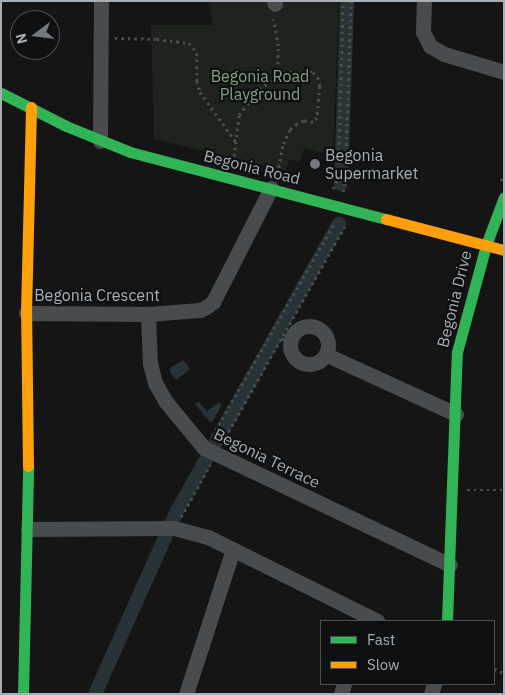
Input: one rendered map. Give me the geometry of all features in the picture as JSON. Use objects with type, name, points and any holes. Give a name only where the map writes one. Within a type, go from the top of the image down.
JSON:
[{"type":"street","points":[[100,140],[101,1]]},
{"type":"street","points":[[424,1],[423,32],[430,46],[444,54],[504,72]]},
{"type":"street","name":"Begonia Road","points":[[1,93],[100,140],[130,152],[274,184],[348,208],[504,250]]},
{"type":"street","name":"Begonia Crescent","points":[[31,107],[26,313],[148,314],[200,310],[213,302],[274,184]]},
{"type":"street","name":"Begonia Drive","points":[[447,620],[457,352],[486,245],[504,197]]},
{"type":"street","points":[[24,694],[30,422],[26,313]]},
{"type":"street","name":"Begonia Terrace","points":[[148,314],[150,363],[155,383],[166,402],[209,456],[450,565]]},
{"type":"street","points":[[304,325],[319,328],[329,340],[326,355],[314,365],[299,362],[290,350],[286,340],[304,325]]},
{"type":"street","points":[[326,355],[456,414]]},
{"type":"street","points":[[28,529],[172,524],[208,536],[371,620]]},
{"type":"street","points":[[186,694],[233,549]]},
{"type":"path","points":[[338,177],[343,1]]},
{"type":"path","points":[[345,178],[351,1]]},
{"type":"path","points":[[232,168],[239,115],[259,89],[277,77],[278,46],[274,8]]},
{"type":"path","points":[[122,38],[157,39],[189,43],[198,53],[197,81],[200,92],[236,142]]},
{"type":"path","points":[[274,184],[283,146],[290,130],[297,124],[304,121],[313,122],[317,118],[320,86],[318,77],[313,72],[277,72]]},
{"type":"path","points":[[225,437],[286,340],[348,208]]},
{"type":"path","points":[[215,432],[348,208]]},
{"type":"path","points":[[172,524],[209,456]]},
{"type":"path","points":[[461,490],[504,490]]},
{"type":"green space","name":"Begonia Road Playground","points":[[209,1],[339,1],[333,155],[304,148],[300,162],[289,159],[286,171],[154,139],[151,25],[213,25]]},
{"type":"shaded area","points":[[183,360],[190,369],[176,380],[170,372],[170,368]]},
{"type":"shaded area","points":[[199,402],[207,411],[219,402],[222,405],[212,422],[195,404]]},
{"type":"waterway","points":[[341,184],[347,1]]},
{"type":"waterway","points":[[95,694],[177,511],[339,224]]},
{"type":"traffic: fast","points":[[1,93],[66,126],[130,152],[386,219]]},
{"type":"traffic: fast","points":[[447,620],[457,352],[486,245],[504,197]]},
{"type":"traffic: fast","points":[[23,694],[28,466]]},
{"type":"traffic: slow","points":[[28,466],[26,313],[31,107]]},
{"type":"traffic: slow","points":[[386,219],[504,250]]},
{"type":"place","name":"Begonia Supermarket","points":[[315,164]]}]
